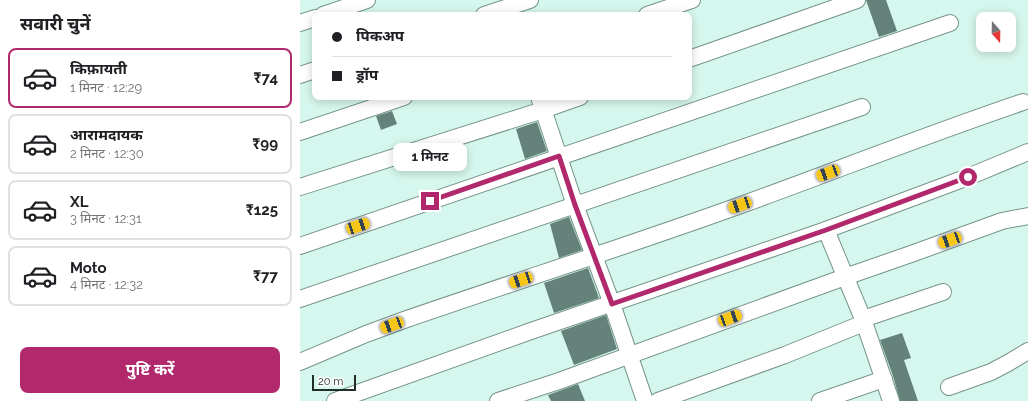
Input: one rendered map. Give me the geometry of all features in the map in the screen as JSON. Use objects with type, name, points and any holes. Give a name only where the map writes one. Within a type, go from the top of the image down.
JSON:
[{"type":"street","points":[[333,12],[367,0]]},
{"type":"street","points":[[493,12],[530,0]]},
{"type":"street","points":[[656,12],[692,0]]},
{"type":"street","points":[[692,58],[857,0]]},
{"type":"street","points":[[300,23],[312,19]]},
{"type":"street","points":[[300,246],[950,23]]},
{"type":"street","points":[[300,75],[312,71]]},
{"type":"street","points":[[300,132],[395,100]]},
{"type":"street","points":[[300,187],[541,103],[560,100]]},
{"type":"street","points":[[300,362],[366,334],[404,320],[740,205],[872,157],[954,125],[1023,102]]},
{"type":"street","points":[[541,103],[575,205],[612,304],[645,401]]},
{"type":"street","points":[[300,299],[862,107]]},
{"type":"street","points":[[335,401],[826,230],[968,177],[1028,152]]},
{"type":"street","points":[[498,401],[559,381],[845,276],[1002,221],[1028,216]]},
{"type":"street","points":[[826,230],[864,321],[892,401]]},
{"type":"street","points":[[658,401],[785,355],[864,321],[943,292]]},
{"type":"street","points":[[949,386],[991,372],[1028,352]]},
{"type":"street","points":[[820,401],[884,379]]},
{"type":"building","points":[[866,0],[886,0],[897,31],[879,37]]},
{"type":"building","points":[[392,111],[397,124],[381,130],[376,116]]},
{"type":"building","points":[[537,122],[547,151],[525,159],[516,129]]},
{"type":"building","points":[[569,217],[582,250],[559,258],[550,224]]},
{"type":"building","points":[[588,268],[599,298],[554,313],[544,283]]},
{"type":"building","points":[[606,315],[617,349],[574,365],[561,331]]},
{"type":"building","points":[[902,333],[911,358],[904,360],[918,401],[900,401],[880,340]]},
{"type":"building","points":[[578,384],[585,401],[551,401],[548,395]]},
{"type":"route","points":[[430,201],[559,156],[575,205],[612,304],[826,230],[968,177]]}]
